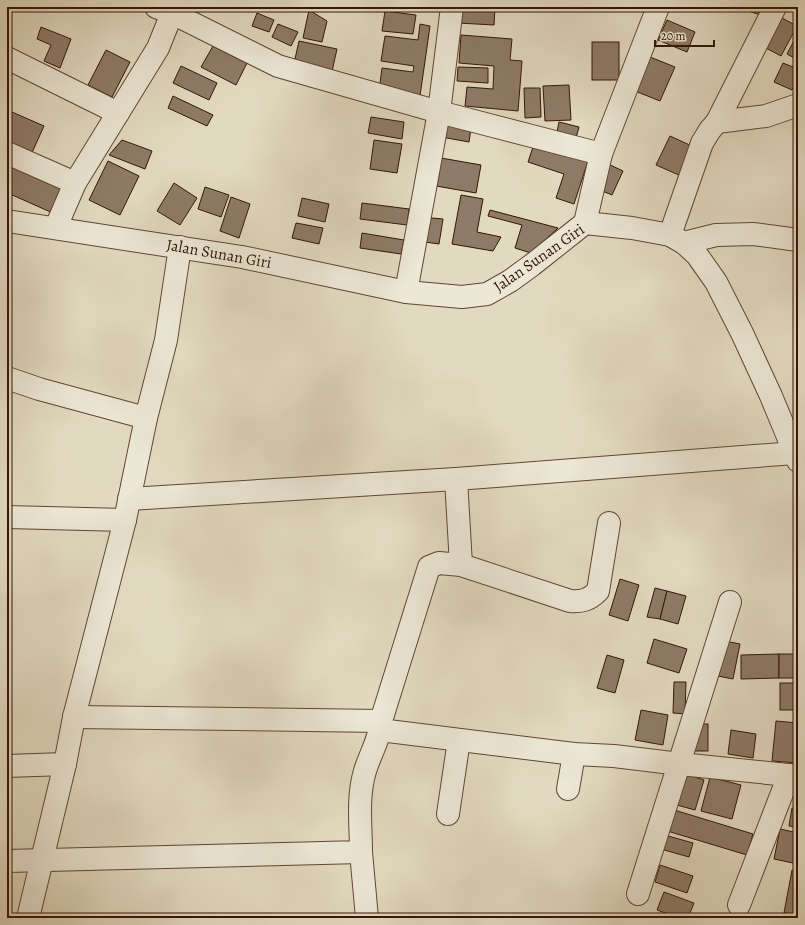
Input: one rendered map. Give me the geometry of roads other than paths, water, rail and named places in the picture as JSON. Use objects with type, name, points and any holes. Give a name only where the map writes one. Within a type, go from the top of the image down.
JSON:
[{"type":"street","points":[[406,292],[439,112],[452,7]]},
{"type":"street","points":[[585,223],[601,154],[658,7]]},
{"type":"street","points":[[677,238],[702,143],[717,122],[775,7]]},
{"type":"street","points":[[56,227],[75,183],[158,48],[168,9],[278,66],[439,112],[601,154]]},
{"type":"street","points":[[7,58],[118,113]]},
{"type":"street","points":[[717,122],[766,116],[798,105]]},
{"type":"street","points":[[7,153],[75,183]]},
{"type":"street","name":"Jalan Sunan Giri","points":[[7,220],[242,257],[406,292],[450,297],[487,294],[532,266],[585,223],[632,228],[677,238]]},
{"type":"street","points":[[677,238],[753,234],[798,240]]},
{"type":"street","points":[[129,499],[797,457],[742,333],[716,282],[697,255],[677,238]]},
{"type":"street","points":[[28,918],[65,764],[74,717],[125,520],[146,418],[166,340],[180,247]]},
{"type":"street","points":[[7,378],[39,389],[146,418]]},
{"type":"street","points":[[456,479],[461,565]]},
{"type":"street","points":[[7,517],[125,520]]},
{"type":"street","points":[[367,918],[361,852],[362,786],[365,771],[381,725],[429,567],[438,564],[461,565],[570,601],[579,602],[587,600],[598,592],[610,523]]},
{"type":"street","points":[[638,894],[730,602]]},
{"type":"street","points":[[74,717],[381,725],[459,740],[574,754],[614,756],[794,776],[739,905]]},
{"type":"street","points":[[448,814],[459,740]]},
{"type":"street","points":[[568,789],[574,754]]},
{"type":"street","points":[[7,766],[65,764]]},
{"type":"street","points":[[7,861],[361,852]]}]
